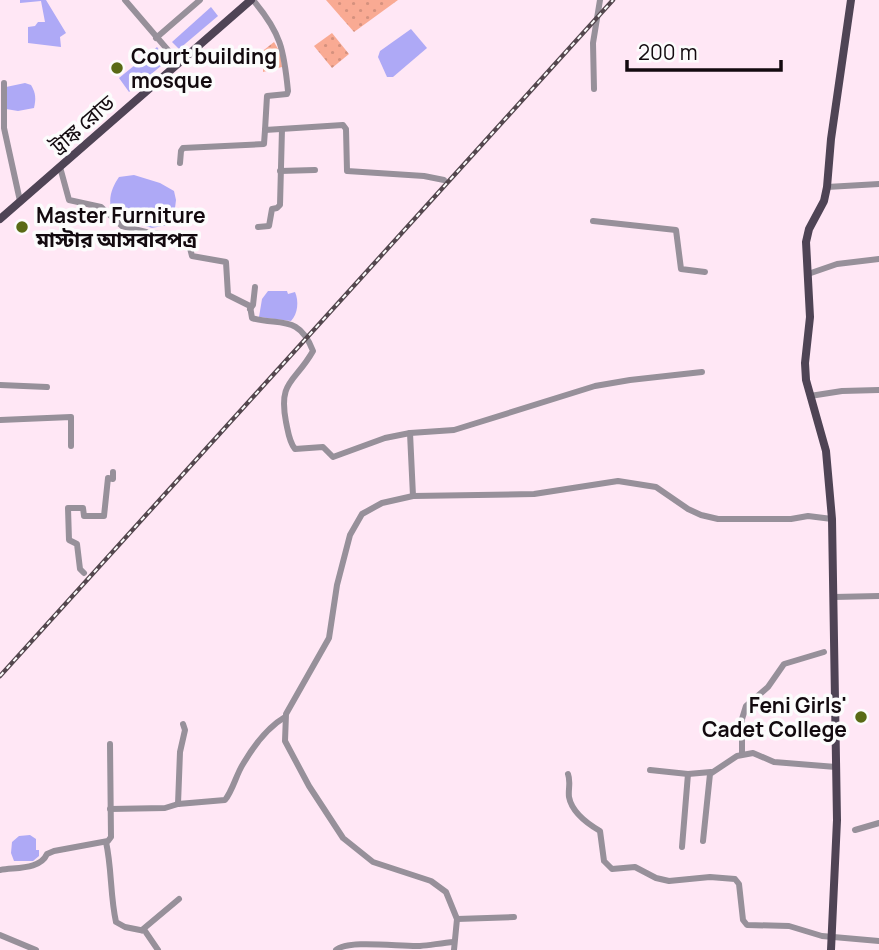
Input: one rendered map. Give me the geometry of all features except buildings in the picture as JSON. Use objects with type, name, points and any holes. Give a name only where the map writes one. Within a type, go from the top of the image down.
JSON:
[{"type":"main road","name":"ট্রাঙ্ক রোড","points":[[0,219],[252,0]]},
{"type":"main road","points":[[831,950],[837,820],[832,519],[826,451],[810,396],[805,363],[810,317],[807,235],[824,201],[827,187],[831,139],[851,0]]},
{"type":"street","points":[[125,0],[179,63]]},
{"type":"street","points":[[156,38],[200,0]]},
{"type":"street","points":[[180,163],[183,148],[264,145],[267,96],[288,94],[284,51],[266,16],[252,0]]},
{"type":"street","points":[[594,89],[593,43],[600,0]]},
{"type":"street","points":[[5,83],[1,99],[4,128],[20,201]]},
{"type":"street","points":[[265,130],[342,125],[346,129],[347,171],[424,176],[444,180]]},
{"type":"street","points":[[258,227],[269,226],[272,209],[279,207],[282,129]]},
{"type":"street","points":[[60,167],[69,200],[101,207],[115,222],[136,230],[160,234],[178,233],[187,238],[192,256],[226,261],[228,295],[244,302],[250,309],[252,318],[288,322],[293,325],[313,348],[311,355],[287,387],[283,399],[290,438],[295,449],[323,447],[333,457],[385,438],[454,430],[595,386],[702,372]]},
{"type":"street","points":[[280,170],[315,170]]},
{"type":"street","points":[[827,187],[879,184]]},
{"type":"street","points":[[593,221],[676,230],[681,269],[705,272]]},
{"type":"street","points":[[808,274],[838,264],[879,259]]},
{"type":"street","points":[[250,309],[255,287]]},
{"type":"street","points":[[0,385],[47,387]]},
{"type":"street","points":[[810,396],[842,391],[879,390]]},
{"type":"street","points":[[0,419],[71,417],[71,446]]},
{"type":"street","points":[[410,433],[413,496]]},
{"type":"street","points":[[84,573],[80,569],[77,544],[69,540],[68,508],[83,508],[84,516],[104,516],[108,478],[113,479],[113,472]]},
{"type":"street","points":[[337,950],[341,946],[454,946],[458,930],[457,919],[446,892],[439,885],[373,862],[343,838],[309,786],[285,741],[285,717],[328,638],[337,585],[350,535],[362,514],[382,503],[413,496],[534,494],[618,481],[656,487],[688,509],[718,519],[790,519],[808,516],[832,519]]},
{"type":"street","points":[[834,597],[879,596]]},
{"type":"street","points":[[742,754],[742,719],[746,706],[768,687],[784,664],[824,652]]},
{"type":"street","points":[[110,809],[165,808],[227,799],[242,764],[276,722],[285,717]]},
{"type":"street","points":[[178,804],[180,752],[185,730],[183,724]]},
{"type":"street","points":[[0,870],[35,865],[54,851],[106,842],[111,837],[110,744]]},
{"type":"street","points":[[650,770],[688,774],[711,772],[742,754],[752,753],[774,762],[836,767]]},
{"type":"street","points":[[703,841],[711,772]]},
{"type":"street","points":[[568,774],[569,799],[573,809],[600,831],[604,861],[612,869],[635,867],[656,878],[669,881],[710,877],[736,879],[739,884],[743,920],[747,925],[789,926],[832,937],[879,941]]},
{"type":"street","points":[[682,847],[688,774]]},
{"type":"street","points":[[855,830],[879,823]]},
{"type":"street","points":[[106,842],[111,863],[110,895],[116,922],[125,927],[142,930],[158,950]]},
{"type":"street","points":[[142,930],[179,899]]},
{"type":"street","points":[[457,919],[514,917]]},
{"type":"street","points":[[0,935],[36,950]]},
{"type":"shaded area","points":[[20,0],[46,0],[66,33],[60,37],[61,47],[28,43],[28,27],[45,22],[41,1],[20,3]]},
{"type":"shaded area","points":[[326,0],[398,0],[354,32]]},
{"type":"shaded area","points":[[211,7],[218,16],[179,49],[172,42]]},
{"type":"shaded area","points":[[411,29],[427,48],[393,77],[387,77],[378,57],[380,51]]},
{"type":"shaded area","points":[[332,33],[349,54],[332,68],[314,46]]},
{"type":"shaded area","points":[[274,42],[281,54],[282,67],[263,72],[263,63],[252,62]]},
{"type":"shaded area","points":[[157,47],[165,58],[161,66],[129,92],[119,78]]},
{"type":"shaded area","points":[[25,83],[31,85],[34,91],[34,108],[18,111],[6,109],[6,87]]},
{"type":"shaded area","points":[[134,175],[160,183],[174,191],[176,200],[173,224],[152,228],[129,221],[130,217],[125,216],[124,219],[113,211],[111,195],[119,177]]},
{"type":"shaded area","points":[[268,291],[287,291],[288,294],[295,292],[297,307],[291,321],[259,317],[262,299]]},
{"type":"shaded area","points":[[30,835],[36,839],[39,856],[33,861],[14,861],[11,853],[12,842],[19,836]]},
{"type":"railway","points":[[0,676],[613,0]]},
{"type":"place","name":"Court building mosque","points":[[117,68]]},
{"type":"place","name":"Master Furniture মাস্টার আসবাবপত্র","points":[[22,227]]},
{"type":"place","name":"Feni Girls' Cadet College","points":[[861,717]]}]
